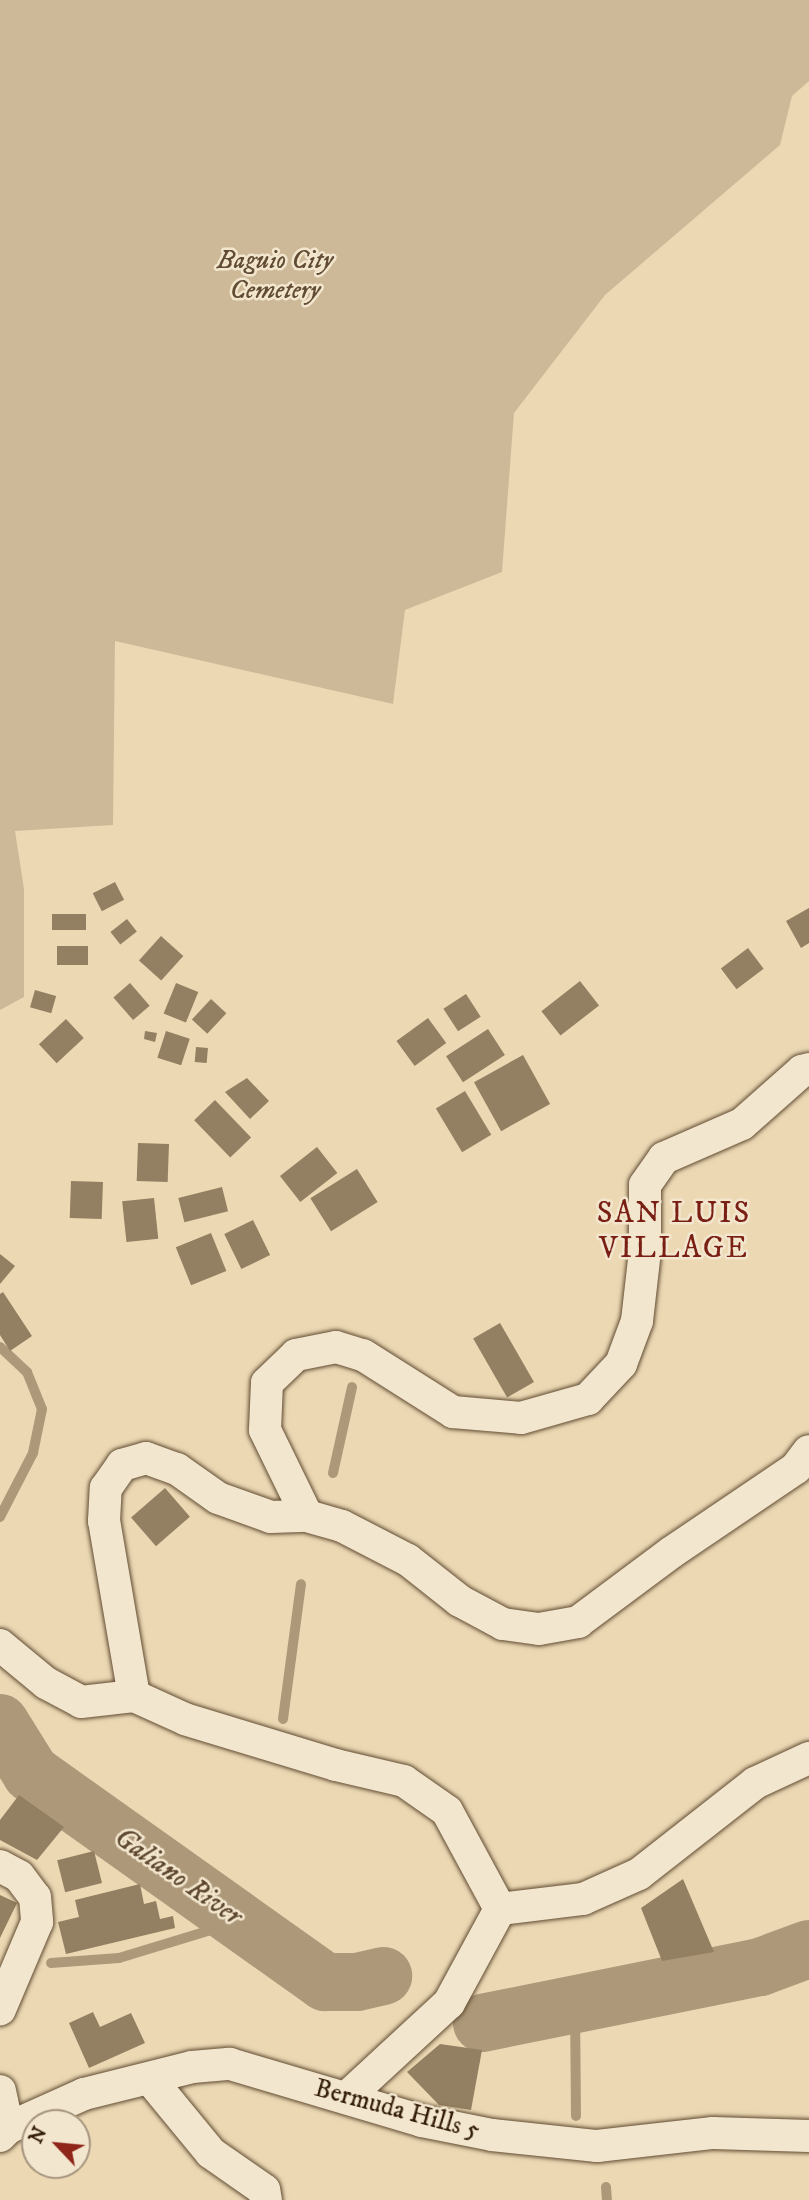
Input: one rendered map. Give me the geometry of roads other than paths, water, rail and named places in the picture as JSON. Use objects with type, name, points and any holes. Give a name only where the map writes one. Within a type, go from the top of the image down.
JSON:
[{"type":"street","points":[[307,1516],[265,1430],[267,1383],[296,1355],[336,1347],[363,1355],[453,1412],[521,1418],[588,1399],[621,1364],[637,1321],[645,1251],[645,1185],[664,1158],[742,1124],[802,1071],[809,1069]]},
{"type":"street","points":[[134,1696],[104,1521],[106,1488],[121,1465],[146,1458],[177,1469],[218,1498],[271,1517],[307,1516],[342,1526],[408,1560],[460,1601],[503,1624],[539,1629],[578,1622],[672,1552],[796,1468],[809,1451]]},
{"type":"street","points":[[0,1645],[47,1684],[81,1702],[134,1696],[184,1719],[336,1765],[404,1781],[447,1811],[500,1909]]},
{"type":"street","points":[[500,1909],[583,1899],[639,1874],[755,1783],[809,1758]]},
{"type":"street","points":[[0,1866],[19,1877],[35,1897],[37,1922],[0,2009]]},
{"type":"street","points":[[346,2098],[449,2003],[500,1909]]},
{"type":"street","name":"Bermuda Hills 5","points":[[4,2132],[84,2094],[151,2080],[192,2067],[230,2064],[422,2121],[492,2135],[597,2146],[713,2133],[809,2136]]},
{"type":"street","points":[[151,2080],[211,2153],[264,2190],[266,2200]]},
{"type":"street","points":[[0,2091],[4,2132]]},
{"type":"waterway","points":[[0,1347],[27,1372],[42,1409],[33,1453],[0,1517]]},
{"type":"waterway","points":[[333,1473],[352,1387]]},
{"type":"waterway","points":[[283,1719],[301,1584]]},
{"type":"waterway","name":"Galiano River","points":[[0,1723],[31,1773],[325,1982],[357,1982],[383,1976]]},
{"type":"waterway","points":[[51,1963],[119,1958],[241,1921]]},
{"type":"waterway","name":"Galiano River","points":[[482,2023],[760,1967],[809,1949]]},
{"type":"waterway","points":[[575,2003],[576,2116]]},
{"type":"waterway","points":[[606,2187],[607,2200]]},
{"type":"district","name":"SAN LUIS VILLAGE","points":[[674,1231]]},
{"type":"park label","name":"Baguio City Cemetery","points":[[275,276]]}]
